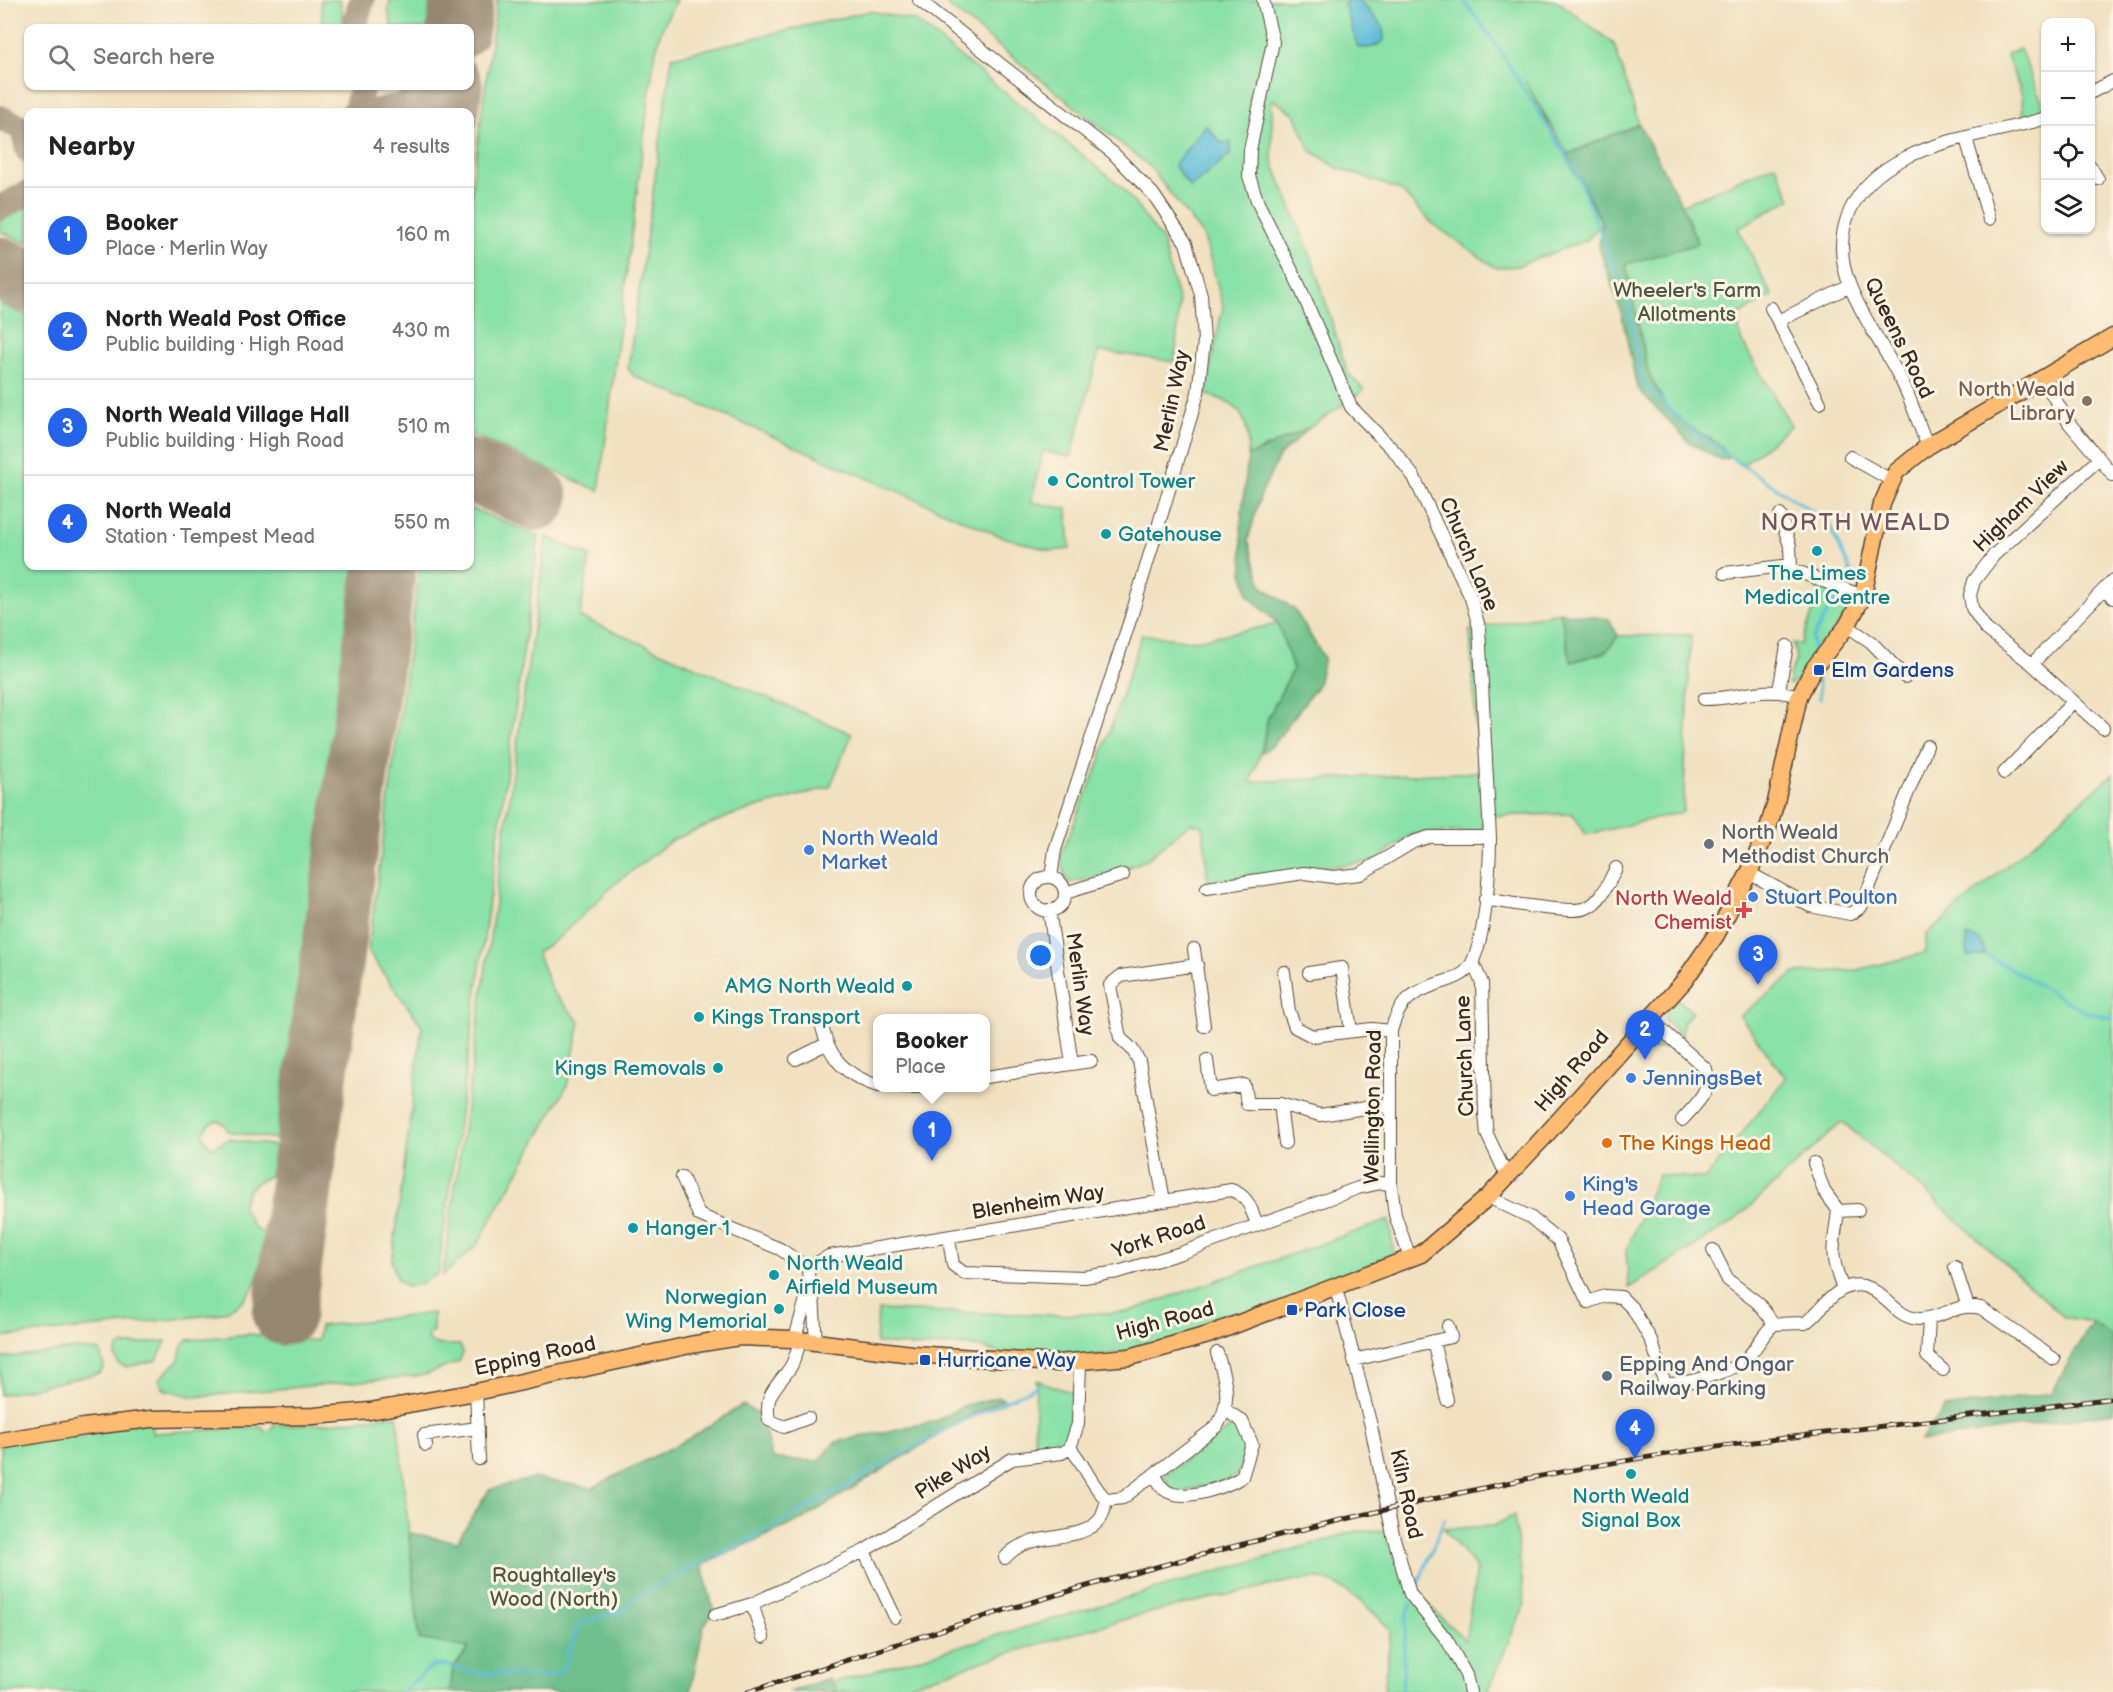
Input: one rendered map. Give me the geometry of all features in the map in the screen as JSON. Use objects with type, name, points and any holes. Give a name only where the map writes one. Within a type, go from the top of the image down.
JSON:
[{"type":"main road","name":"High Road","points":[[1080,1363],[1130,1357],[1176,1346],[1336,1288],[1410,1258],[1437,1243],[1488,1197],[1684,981],[1706,951],[1749,873],[1776,802],[1799,696],[1814,668],[1847,626],[1863,596],[1882,504],[1891,480],[1904,463],[1928,446],[2113,337]]},
{"type":"main road","name":"Epping Road","points":[[0,1441],[151,1419],[314,1416],[370,1411],[476,1392],[723,1339],[756,1337],[932,1356],[1080,1363]]},
{"type":"street","name":"Merlin Way","points":[[919,0],[1113,153],[1153,194],[1186,243],[1201,295],[1204,341],[1198,393],[1131,617],[1055,850],[1051,877]]},
{"type":"street","name":"Church Lane","points":[[1263,0],[1273,42],[1250,150],[1249,176],[1258,203],[1299,285],[1351,407],[1395,452],[1414,477],[1471,598],[1479,627],[1490,871],[1479,948],[1473,963],[1482,983],[1487,1134],[1503,1168]]},
{"type":"street","points":[[2095,91],[2113,81]]},
{"type":"street","name":"Queens Road","points":[[1928,446],[1904,385],[1850,286],[1844,262],[1843,228],[1856,195],[1876,174],[1906,157],[1966,138],[2041,119]]},
{"type":"street","points":[[1966,138],[1989,219]]},
{"type":"street","points":[[2095,173],[2098,179]]},
{"type":"street","points":[[1778,321],[1850,286]]},
{"type":"street","points":[[1772,308],[1820,403]]},
{"type":"street","points":[[2043,379],[2069,423],[2113,475]]},
{"type":"street","points":[[1850,457],[1891,480]]},
{"type":"street","name":"Higham View","points":[[2098,459],[1994,555],[1974,581],[1970,595],[1972,608],[1986,629],[2032,664],[2103,728]]},
{"type":"street","points":[[1780,515],[1790,546],[1791,568]]},
{"type":"street","points":[[1725,573],[1783,566],[1863,596]]},
{"type":"street","points":[[2032,664],[2109,594],[2113,580]]},
{"type":"street","points":[[1847,626],[1870,642],[1905,677]]},
{"type":"street","points":[[1779,690],[1787,646]]},
{"type":"street","points":[[1704,699],[1779,690],[1799,696]]},
{"type":"street","points":[[2004,773],[2073,702]]},
{"type":"street","points":[[1749,873],[1810,906],[1851,914],[1861,907],[1927,746]]},
{"type":"street","points":[[1207,888],[1304,873],[1334,877],[1360,874],[1413,842],[1429,837],[1490,837]]},
{"type":"street","points":[[1485,899],[1568,910],[1586,909],[1601,897],[1616,868]]},
{"type":"street","points":[[1065,893],[1124,875]]},
{"type":"street","points":[[1051,877],[1062,884],[1065,893],[1063,903],[1049,910],[1036,905],[1032,891],[1037,882],[1051,877]]},
{"type":"street","name":"Merlin Way","points":[[1049,910],[1072,1064]]},
{"type":"street","points":[[1194,949],[1204,1026]]},
{"type":"street","name":"Wellington Road","points":[[1410,1258],[1395,1215],[1391,1184],[1391,1031],[1396,1013],[1419,990],[1458,977],[1473,963]]},
{"type":"street","points":[[1164,1201],[1139,1061],[1132,1049],[1120,1038],[1110,985],[1121,976],[1197,965]]},
{"type":"street","points":[[1309,973],[1342,968],[1351,1031]]},
{"type":"street","points":[[1284,972],[1289,1011],[1295,1027],[1312,1036],[1351,1031],[1391,1031]]},
{"type":"street","points":[[1649,1018],[1706,1069],[1710,1081],[1705,1095],[1682,1120]]},
{"type":"street","points":[[821,1022],[826,1044],[849,1073],[873,1084]]},
{"type":"street","points":[[796,1059],[826,1044]]},
{"type":"street","points":[[1207,1060],[1211,1090],[1245,1085],[1247,1104],[1280,1104],[1320,1115],[1391,1104]]},
{"type":"street","name":"Merlin Way","points":[[990,1076],[1091,1061]]},
{"type":"street","points":[[1280,1104],[1286,1143]]},
{"type":"street","points":[[1814,1163],[1824,1191],[1838,1211],[1832,1243],[1833,1263],[1843,1289]]},
{"type":"street","points":[[682,1177],[699,1215],[780,1249],[808,1268],[809,1288],[796,1335],[803,1341]]},
{"type":"street","name":"York Road","points":[[950,1245],[953,1265],[964,1273],[1084,1277],[1143,1265],[1358,1188],[1381,1183],[1391,1184]]},
{"type":"street","name":"Blenheim Way","points":[[808,1268],[829,1256],[1231,1190],[1241,1193],[1248,1201],[1257,1224]]},
{"type":"street","points":[[1488,1197],[1530,1217],[1558,1240],[1588,1302],[1605,1296],[1621,1297],[1633,1309],[1652,1342],[1665,1384],[1680,1385],[1734,1367],[1747,1358],[1774,1324],[1805,1323],[1843,1289],[1857,1285],[1872,1288],[1901,1313],[1917,1319],[1929,1318],[1967,1304],[1981,1308],[2054,1359]]},
{"type":"street","points":[[1838,1211],[1858,1210]]},
{"type":"street","points":[[1713,1250],[1728,1280],[1758,1303],[1774,1324]]},
{"type":"street","points":[[1955,1267],[1967,1304]]},
{"type":"street","points":[[808,1418],[784,1427],[770,1420],[766,1405],[774,1389],[791,1366],[803,1341],[813,1295],[809,1288]]},
{"type":"street","name":"Kiln Road","points":[[1336,1288],[1378,1455],[1393,1535],[1410,1594],[1447,1640],[1466,1675],[1470,1692]]},
{"type":"street","points":[[1929,1318],[1927,1356],[1944,1370]]},
{"type":"street","points":[[1354,1360],[1451,1337],[1448,1326]]},
{"type":"street","points":[[1433,1341],[1447,1400]]},
{"type":"street","points":[[1080,1363],[1078,1424],[1070,1448],[1083,1461],[1099,1493],[1107,1500],[1123,1498],[1217,1426],[1227,1411],[1226,1383],[1217,1353]]},
{"type":"street","points":[[476,1392],[479,1459]]},
{"type":"street","points":[[1154,1474],[1165,1490],[1180,1496],[1230,1485],[1242,1477],[1252,1444],[1242,1421],[1227,1411]]},
{"type":"street","points":[[426,1445],[424,1435],[478,1428]]},
{"type":"street","name":"Pike Way","points":[[715,1615],[752,1604],[864,1551],[1012,1459],[1029,1455],[1053,1455],[1070,1448]]},
{"type":"street","points":[[1005,1558],[1012,1549],[1022,1543],[1087,1529],[1101,1518],[1107,1500]]},
{"type":"street","points":[[864,1551],[895,1617]]},
{"type":"street","points":[[752,1604],[763,1637]]},
{"type":"green space","points":[[321,0],[340,0],[344,24],[322,24]]},
{"type":"green space","points":[[390,0],[430,0],[427,24],[391,24],[388,9]]},
{"type":"green space","points":[[497,0],[676,0],[661,31],[654,58],[599,491],[474,436],[474,171]]},
{"type":"green space","points":[[941,0],[1556,0],[1614,44],[1639,124],[1568,154],[1525,81],[1602,223],[1587,240],[1517,266],[1496,268],[1433,224],[1400,190],[1338,168],[1310,150],[1295,114],[1272,99],[1272,160],[1315,267],[1347,372],[1364,390],[1309,428],[1248,456],[1247,432],[1241,414],[1228,403],[1205,394],[1223,306],[1204,237],[1149,166]]},
{"type":"green space","points":[[870,11],[916,21],[1122,187],[1162,240],[1179,303],[1175,362],[1099,351],[1071,457],[1043,451],[1031,502],[1067,509],[1070,549],[1051,551],[1000,536],[634,376],[628,369],[672,57]]},
{"type":"green space","points":[[2020,49],[2041,100],[2041,114],[2023,118],[2022,95],[2006,54]]},
{"type":"green space","points":[[1639,124],[1681,203],[1698,244],[1626,264],[1648,372],[1666,406],[1690,427],[1721,445],[1728,458],[1720,460],[1689,442],[1637,388],[1622,315],[1599,247],[1602,223],[1568,154]]},
{"type":"green space","name":"Wheeler's Farm Allotments","points":[[1775,164],[1791,199],[1738,228],[1772,296],[1737,316],[1741,340],[1791,425],[1743,465],[1687,430],[1664,408],[1650,380],[1626,264],[1698,244],[1682,205]]},
{"type":"green space","points":[[24,208],[24,242],[0,231],[0,220]]},
{"type":"green space","points":[[0,304],[24,314],[24,570],[354,570],[276,1139],[229,1132],[224,1124],[217,1120],[209,1124],[203,1133],[206,1142],[212,1148],[228,1139],[275,1146],[270,1176],[252,1187],[242,1206],[253,1226],[264,1234],[261,1262],[254,1285],[241,1303],[214,1315],[0,1337]]},
{"type":"green space","points":[[1309,428],[1280,455],[1261,494],[1248,540],[1262,586],[1295,610],[1324,658],[1318,685],[1273,745],[1261,753],[1268,718],[1293,669],[1278,624],[1249,596],[1243,574],[1241,522],[1248,456]]},
{"type":"green space","points":[[474,510],[539,536],[438,1274],[420,1284],[407,1287],[398,1280],[392,1263],[422,1026],[368,952],[419,570],[474,570]]},
{"type":"green space","points":[[546,537],[590,556],[580,617],[852,734],[830,787],[735,814],[672,840],[615,884],[556,940],[537,952],[552,991],[580,1022],[567,1086],[477,1245],[443,1275]]},
{"type":"green space","points":[[1822,587],[1846,596],[1851,603],[1850,609],[1804,673],[1796,682],[1789,685],[1789,676],[1796,659],[1793,643],[1801,644]]},
{"type":"green space","points":[[1560,612],[1572,662],[1605,652],[1618,636],[1691,635],[1683,812],[1586,835],[1573,814],[1485,816],[1482,831],[1413,834],[1374,861],[1208,882],[1203,826],[1190,823],[1146,860],[1112,874],[1068,883],[1060,856],[1098,766],[1142,634],[1190,641],[1278,624],[1293,669],[1268,718],[1261,753],[1250,782],[1479,772],[1470,630]]},
{"type":"green space","points":[[1560,612],[1609,619],[1618,636],[1606,652],[1571,662]]},
{"type":"green space","points":[[2113,774],[2113,1337],[2092,1322],[2064,1317],[1923,1189],[1842,1122],[1734,1221],[1629,1288],[1626,1251],[1658,1175],[1705,1179],[1786,1078],[1740,1016],[1795,973],[1857,970],[1925,953],[1926,935]]},
{"type":"green space","points":[[1678,999],[1692,1012],[1683,1023],[1682,1037],[1665,1019],[1666,1013]]},
{"type":"green space","points":[[1651,1032],[1659,1032],[1675,1045],[1651,1050],[1643,1042]]},
{"type":"green space","points":[[1389,1220],[1394,1256],[1333,1284],[1150,1347],[1089,1357],[999,1353],[976,1346],[923,1347],[876,1343],[878,1310],[1059,1315],[1127,1312]]},
{"type":"green space","points":[[433,1313],[433,1331],[428,1334],[428,1341],[439,1345],[460,1345],[463,1353],[459,1362],[425,1375],[195,1397],[164,1389],[159,1379],[179,1360],[182,1345],[188,1340],[249,1334],[317,1341],[320,1326]]},
{"type":"green space","points":[[2092,1322],[2113,1337],[2113,1413],[1920,1441],[1945,1408],[2051,1393]]},
{"type":"green space","points":[[166,1341],[157,1360],[127,1367],[118,1364],[115,1356],[119,1346]]},
{"type":"green space","points":[[76,1349],[100,1351],[104,1367],[100,1373],[0,1395],[0,1358]]},
{"type":"green space","points":[[1036,1380],[1073,1393],[1070,1435],[1059,1446],[1034,1449]]},
{"type":"green space","name":"Roughtalley's Wood (North)","points":[[998,1397],[1003,1399],[969,1416],[803,1519],[702,1565],[714,1612],[704,1625],[690,1692],[450,1692],[453,1668],[469,1648],[419,1639],[409,1533],[457,1542],[489,1490],[534,1478],[592,1488],[688,1439],[743,1405],[761,1416],[772,1459],[818,1461],[835,1442],[936,1421],[963,1406]]},
{"type":"green space","points":[[397,1415],[419,1638],[469,1648],[453,1668],[450,1692],[0,1692],[0,1441],[151,1419],[152,1433],[262,1427],[265,1431],[272,1430],[273,1425],[319,1424]]},
{"type":"green space","points":[[1237,1423],[1247,1445],[1239,1472],[1232,1479],[1179,1493],[1173,1490],[1163,1476]]},
{"type":"green space","points":[[1514,1515],[1525,1604],[1487,1692],[1384,1692],[1391,1631],[1368,1608],[1347,1592],[1337,1585],[1318,1579],[1276,1584],[1108,1624],[903,1687],[895,1692],[801,1692],[1357,1531],[1397,1532],[1418,1595],[1465,1640],[1477,1569],[1444,1529],[1494,1526]]},
{"type":"green space","points":[[829,1678],[837,1692],[789,1692]]},
{"type":"water","points":[[1349,0],[1360,0],[1383,27],[1384,40],[1381,43],[1372,47],[1358,47],[1344,4]]},
{"type":"water","points":[[1206,125],[1221,143],[1231,142],[1230,155],[1190,188],[1174,165]]},
{"type":"water","points":[[1966,936],[1980,940],[1987,955],[1968,957]]},
{"type":"waterway","points":[[1463,0],[1491,37],[1576,171],[1628,303],[1642,382],[1698,436],[1828,522],[1851,572],[1843,586]]},
{"type":"waterway","points":[[1815,658],[1812,639],[1839,592]]},
{"type":"waterway","points":[[1817,677],[1820,699]]},
{"type":"waterway","points":[[1987,955],[2086,1012],[2113,1018]]},
{"type":"waterway","points":[[402,1692],[432,1666],[446,1665],[474,1673],[551,1677],[563,1670],[579,1624],[621,1611],[635,1597],[767,1530],[947,1429],[1039,1385]]},
{"type":"waterway","points":[[1414,1594],[1445,1518]]},
{"type":"waterway","points":[[1402,1692],[1406,1620],[1411,1604]]},
{"type":"taxiway","points":[[354,24],[362,0]]},
{"type":"taxiway","points":[[356,108],[361,90]]},
{"type":"taxiway","points":[[391,108],[450,95]]},
{"type":"taxiway","points":[[0,118],[23,128],[24,132]]},
{"type":"taxiway","points":[[0,208],[24,195]]},
{"type":"runway","points":[[459,24],[462,0]]},
{"type":"runway","points":[[448,108],[450,90]]},
{"type":"runway","points":[[0,268],[24,279]]},
{"type":"runway","points":[[474,472],[537,499]]},
{"type":"runway","points":[[284,1314],[384,570]]},
{"type":"railway","points":[[748,1692],[1040,1600],[1185,1559],[1473,1490],[1668,1454],[2113,1398]]},
{"type":"place","name":"North Weald Library","points":[[2087,401]]},
{"type":"place","name":"Control Tower","points":[[1053,481]]},
{"type":"place","name":"Gatehouse","points":[[1106,534]]},
{"type":"place","name":"The Limes Medical Centre","points":[[1817,551]]},
{"type":"place","name":"Elm Gardens","points":[[1819,670]]},
{"type":"place","name":"North Weald Methodist Church","points":[[1709,844]]},
{"type":"place","name":"North Weald Market","points":[[809,850]]},
{"type":"place","name":"Stuart Poulton","points":[[1753,897]]},
{"type":"place","name":"North Weald Chemist","points":[[1744,910]]},
{"type":"place","name":"North Weald Village Hall","points":[[1758,985]]},
{"type":"place","name":"AMG North Weald","points":[[907,986]]},
{"type":"place","name":"Kings Transport","points":[[699,1017]]},
{"type":"place","name":"North Weald Post Office","points":[[1645,1060]]},
{"type":"place","name":"Kings Removals","points":[[718,1068]]},
{"type":"place","name":"JenningsBet","points":[[1631,1078]]},
{"type":"place","name":"The Kings Head","points":[[1607,1143]]},
{"type":"place","name":"Booker","points":[[932,1161]]},
{"type":"place","name":"King's Head Garage","points":[[1570,1196]]},
{"type":"place","name":"Hanger 1","points":[[633,1228]]},
{"type":"place","name":"North Weald Airfield Museum","points":[[774,1275]]},
{"type":"place","name":"Norwegian Wing Memorial","points":[[779,1309]]},
{"type":"place","name":"Park Close","points":[[1292,1310]]},
{"type":"place","name":"Hurricane Way","points":[[925,1360]]},
{"type":"place","name":"Epping And Ongar Railway Parking","points":[[1607,1376]]},
{"type":"place","name":"North Weald","points":[[1635,1459]]},
{"type":"place","name":"North Weald Signal Box","points":[[1631,1474]]},
{"type":"district","name":"NORTH WEALD","points":[[1856,522]]}]
